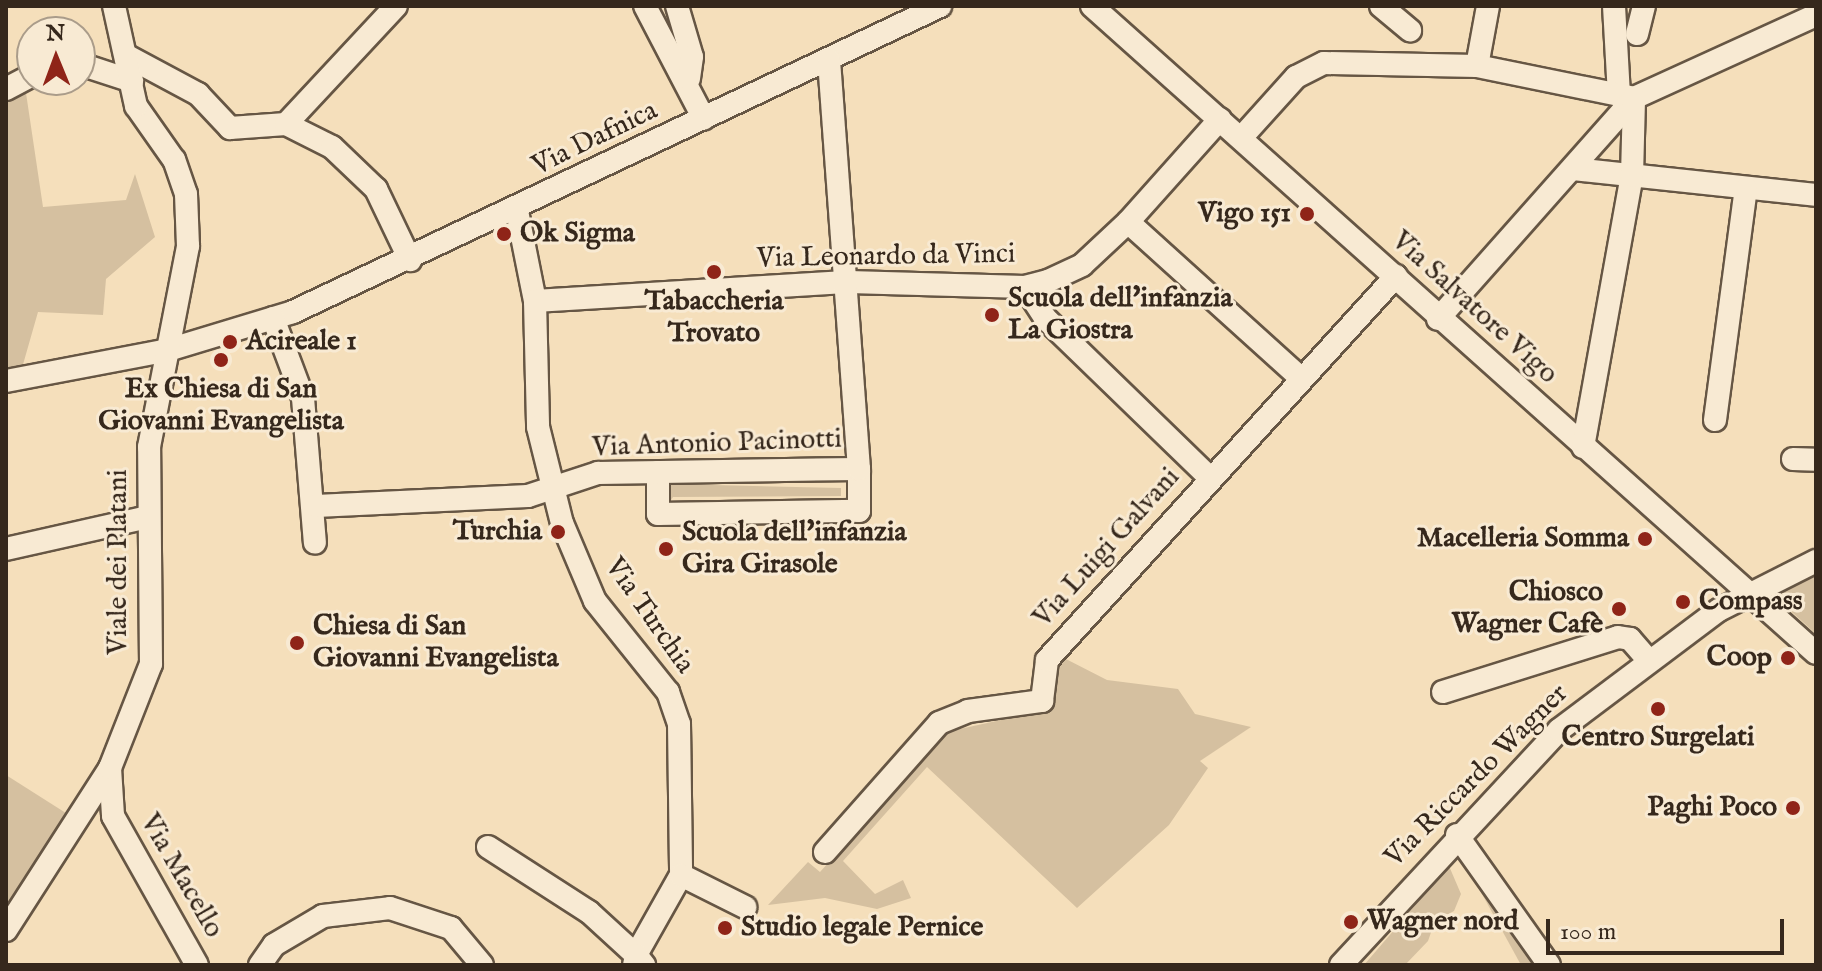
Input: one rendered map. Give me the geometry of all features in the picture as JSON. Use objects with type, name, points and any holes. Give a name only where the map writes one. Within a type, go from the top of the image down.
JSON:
[{"type":"street","name":"Viale dei Platani","points":[[6,930],[110,768],[151,664],[149,447],[188,246],[186,194],[174,160],[136,106],[114,6]]},
{"type":"street","points":[[286,124],[396,6]]},
{"type":"street","points":[[645,6],[689,80],[704,119]]},
{"type":"street","points":[[677,6],[692,57],[689,80]]},
{"type":"street","name":"Via Dafnica","points":[[6,381],[168,350],[273,318],[517,211],[940,6]]},
{"type":"street","name":"Via Salvatore Vigo","points":[[1092,6],[1396,276],[1438,319],[1816,653]]},
{"type":"street","points":[[1381,6],[1410,30]]},
{"type":"street","points":[[1477,66],[1488,6]]},
{"type":"street","points":[[1583,447],[1632,176],[1627,96],[1614,6]]},
{"type":"street","points":[[1637,34],[1644,6]]},
{"type":"street","points":[[1438,319],[1573,169],[1627,96],[1812,17]]},
{"type":"street","points":[[127,56],[198,94],[230,128],[286,124],[332,147],[376,189],[410,260]]},
{"type":"street","name":"Via Antonio Pacinotti","points":[[316,506],[528,496],[598,473],[859,469],[849,282],[829,60]]},
{"type":"street","points":[[1241,138],[1296,77],[1324,63],[1477,66],[1627,96]]},
{"type":"street","points":[[96,69],[132,81]]},
{"type":"street","name":"Via Leonardo da Vinci","points":[[535,301],[849,282],[1025,287],[1082,265],[1128,222],[1220,119]]},
{"type":"street","points":[[1573,169],[1816,195]]},
{"type":"street","points":[[1715,420],[1746,189]]},
{"type":"street","name":"Via Turchia","points":[[517,211],[535,301],[538,427],[553,488],[595,601],[668,692],[679,724],[681,875]]},
{"type":"street","points":[[1128,222],[1302,379]]},
{"type":"street","name":"Via Luigi Galvani","points":[[825,852],[939,723],[968,711],[1042,701],[1047,660],[1396,276]]},
{"type":"street","points":[[1025,287],[1045,318],[1210,478]]},
{"type":"street","points":[[273,318],[303,398],[316,506],[315,543]]},
{"type":"street","points":[[1793,459],[1816,460]]},
{"type":"street","points":[[658,472],[658,514],[829,512],[859,511],[859,469]]},
{"type":"street","points":[[6,549],[148,517]]},
{"type":"street","name":"Via Riccardo Wagner","points":[[1341,965],[1457,835],[1559,730],[1648,660],[1751,595],[1816,561]]},
{"type":"street","points":[[1443,692],[1618,637],[1630,639],[1648,660]]},
{"type":"street","name":"Via Macello","points":[[110,768],[113,816],[197,965]]},
{"type":"street","points":[[1457,835],[1549,965]]},
{"type":"street","points":[[488,847],[589,912],[638,962],[681,875],[745,907]]},
{"type":"street","points":[[260,965],[274,945],[323,916],[390,908],[451,928],[482,965]]},
{"type":"shaded area","points":[[16,94],[26,96],[43,207],[126,200],[135,174],[155,237],[106,279],[103,315],[38,312],[22,368],[6,370],[6,98]]},
{"type":"shaded area","points":[[670,484],[841,488],[841,496],[673,497],[669,503]]},
{"type":"shaded area","points":[[1816,572],[1816,634],[1772,594]]},
{"type":"shaded area","points":[[1062,657],[1107,680],[1178,689],[1195,714],[1251,727],[1200,761],[1208,768],[1169,825],[1077,908],[927,767],[843,861],[875,894],[903,880],[911,898],[877,909],[825,898],[768,905],[808,862],[820,872],[946,732],[1047,710]]},
{"type":"shaded area","points":[[6,775],[69,815],[6,914]]},
{"type":"shaded area","points":[[1460,854],[1540,965],[1521,965]]},
{"type":"shaded area","points":[[1449,866],[1461,894],[1454,911],[1435,921],[1428,941],[1405,965],[1364,965]]},
{"type":"place","name":"Vigo 151","points":[[1307,214]]},
{"type":"place","name":"Ok Sigma","points":[[504,234]]},
{"type":"place","name":"Tabaccheria Trovato","points":[[714,272]]},
{"type":"place","name":"Scuola dell'infanzia La Giostra","points":[[992,315]]},
{"type":"place","name":"Acireale 1","points":[[230,342]]},
{"type":"place","name":"Ex Chiesa di San Giovanni Evangelista","points":[[221,360]]},
{"type":"place","name":"Turchia","points":[[558,532]]},
{"type":"place","name":"Macelleria Somma","points":[[1645,539]]},
{"type":"place","name":"Scuola dell'infanzia Gira Girasole","points":[[666,549]]},
{"type":"place","name":"Compass","points":[[1683,602]]},
{"type":"place","name":"Chiosco Wagner Cafè","points":[[1619,609]]},
{"type":"place","name":"Chiesa di San Giovanni Evangelista","points":[[297,643]]},
{"type":"place","name":"Coop","points":[[1788,658]]},
{"type":"place","name":"Centro Surgelati","points":[[1658,709]]},
{"type":"place","name":"Paghi Poco","points":[[1793,808]]},
{"type":"place","name":"Wagner nord","points":[[1351,922]]},
{"type":"place","name":"Studio legale Pernice","points":[[725,928]]}]
